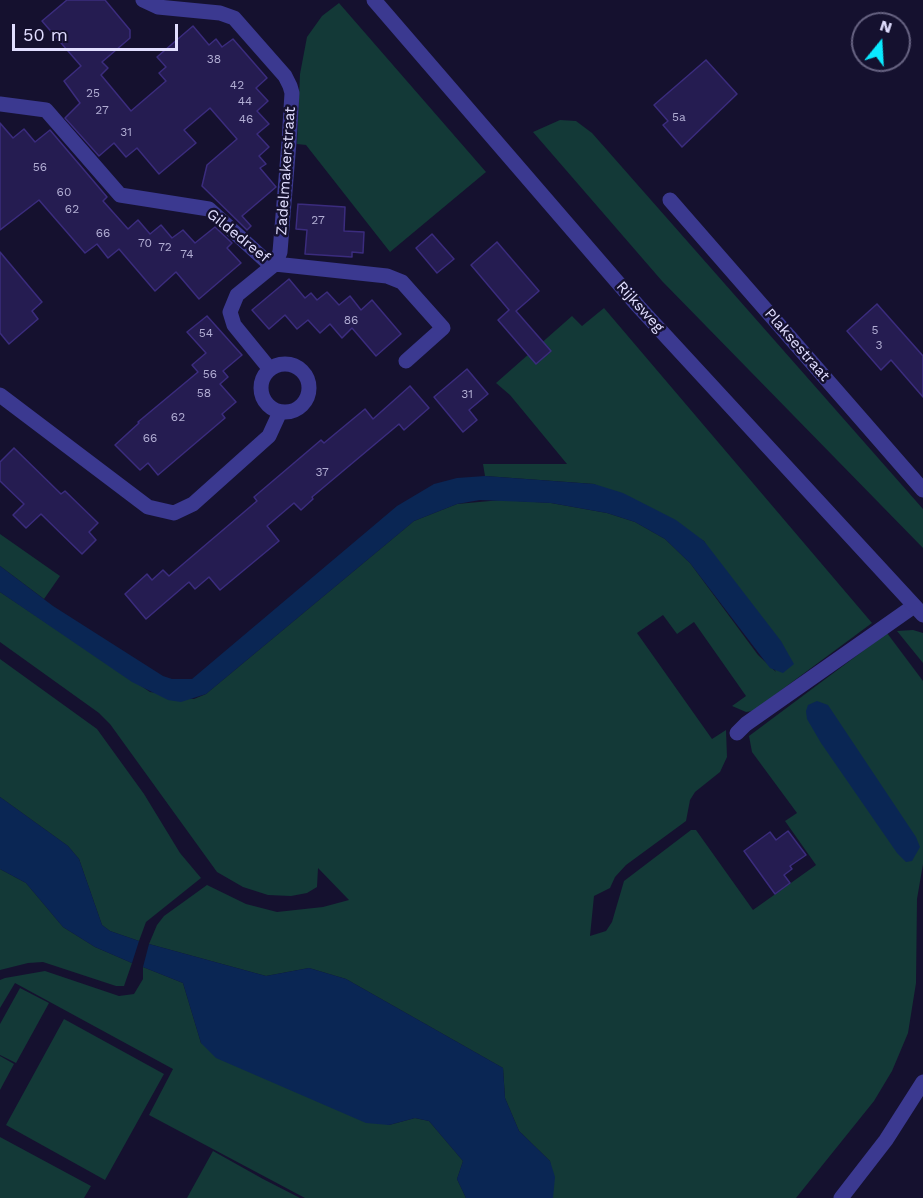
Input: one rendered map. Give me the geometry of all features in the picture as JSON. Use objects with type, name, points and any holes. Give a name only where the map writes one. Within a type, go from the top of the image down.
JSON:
[{"type":"street","name":"Zadelmakerstraat","points":[[143,0],[158,7],[230,16],[239,21],[285,76],[292,93],[280,252],[274,264]]},
{"type":"street","name":"Rijksweg","points":[[374,0],[638,306],[919,611],[746,724],[737,733]]},
{"type":"street","name":"Gildedreef","points":[[0,104],[46,110],[120,195],[209,209],[266,261],[274,264],[387,276],[408,286],[443,328],[406,361]]},
{"type":"street","name":"Plaksestraat","points":[[670,200],[923,490]]},
{"type":"street","points":[[269,368],[234,325],[230,312],[237,295],[274,264]]},
{"type":"street","points":[[279,363],[292,364],[304,371],[309,383],[308,397],[300,407],[288,412],[280,412],[266,404],[261,392],[261,380],[269,368],[279,363]]},
{"type":"street","points":[[0,395],[148,507],[174,513],[193,504],[269,436],[280,412]]},
{"type":"street","points":[[841,1198],[886,1140],[923,1082]]},
{"type":"green space","points":[[339,3],[486,172],[390,252],[306,145],[297,144],[300,74],[307,37],[322,16]]},
{"type":"green space","points":[[560,120],[576,121],[592,133],[923,509],[923,548],[662,281],[533,132]]},
{"type":"green space","points":[[604,308],[872,623],[753,711],[746,712],[732,706],[746,696],[694,622],[677,634],[663,615],[637,633],[712,739],[726,730],[727,757],[720,772],[695,792],[690,800],[686,821],[626,865],[615,877],[610,888],[594,896],[590,936],[606,931],[612,922],[624,881],[691,830],[696,830],[753,910],[816,865],[785,821],[797,813],[752,752],[749,736],[887,633],[923,681],[923,864],[917,899],[916,983],[908,1033],[892,1071],[874,1101],[796,1198],[553,1198],[550,1161],[519,1131],[505,1098],[503,1068],[346,979],[309,968],[266,976],[149,944],[157,925],[164,916],[207,885],[246,904],[277,912],[323,907],[349,900],[318,868],[317,887],[307,893],[291,896],[268,895],[243,887],[217,872],[110,724],[99,713],[0,642],[0,592],[150,692],[194,699],[206,694],[414,521],[457,504],[501,500],[551,503],[607,513],[635,522],[665,539],[690,563],[758,655],[776,672],[704,541],[594,484],[485,476],[483,464],[567,464],[510,395],[496,383],[572,316],[582,326]]},
{"type":"green space","points":[[0,534],[60,576],[44,599],[0,566]]},
{"type":"green space","points":[[913,630],[923,633],[923,663],[897,631]]},
{"type":"green space","points":[[0,659],[97,729],[144,794],[180,853],[201,878],[146,922],[139,941],[110,931],[102,925],[79,859],[68,846],[0,797]]},
{"type":"green space","points":[[0,869],[26,883],[63,927],[95,947],[132,963],[124,986],[116,986],[43,962],[0,970]]},
{"type":"green space","points":[[143,967],[183,983],[201,1043],[389,1125],[415,1118],[429,1121],[463,1161],[457,1179],[466,1198],[305,1198],[149,1115],[173,1069],[15,983],[0,1008],[0,980],[5,978],[45,971],[119,996],[134,994],[143,979]]},
{"type":"green space","points":[[20,988],[49,1003],[16,1063],[0,1055],[0,1024]]},
{"type":"green space","points":[[64,1019],[164,1074],[105,1180],[6,1125]]},
{"type":"green space","points":[[0,1056],[14,1064],[0,1090]]},
{"type":"green space","points":[[0,1137],[91,1186],[84,1198],[0,1198]]},
{"type":"green space","points":[[213,1151],[263,1179],[300,1198],[187,1198]]},
{"type":"water","points":[[485,476],[594,484],[623,493],[676,520],[704,541],[781,641],[794,664],[783,673],[770,668],[690,563],[665,539],[635,522],[607,513],[551,503],[480,500],[457,504],[414,521],[206,694],[181,702],[168,700],[132,682],[0,592],[0,566],[53,606],[163,676],[172,679],[192,679],[397,506],[434,484],[457,478]]},
{"type":"water","points":[[817,701],[828,705],[916,837],[920,847],[912,861],[906,862],[897,853],[821,743],[807,719],[806,711],[808,705]]},
{"type":"water","points":[[0,797],[68,846],[79,859],[102,925],[110,931],[139,941],[132,963],[95,947],[63,927],[26,883],[0,869]]},
{"type":"water","points":[[149,944],[266,976],[309,968],[346,979],[503,1068],[505,1098],[519,1131],[550,1161],[555,1177],[553,1198],[466,1198],[457,1179],[463,1161],[429,1121],[415,1118],[389,1125],[366,1123],[216,1058],[201,1043],[183,983],[143,967]]},
{"type":"building","points":[[67,0],[105,0],[130,30],[130,38],[102,62],[108,68],[101,75],[131,111],[166,81],[159,73],[166,67],[157,57],[193,26],[209,45],[216,39],[222,47],[233,39],[267,78],[256,88],[268,101],[257,111],[269,124],[257,134],[269,147],[259,156],[266,164],[260,168],[276,187],[242,216],[251,226],[247,230],[202,186],[207,165],[237,139],[210,108],[184,130],[196,143],[159,174],[137,148],[126,157],[114,143],[99,156],[65,118],[80,103],[64,81],[81,66],[42,21]]},
{"type":"building","points":[[706,60],[737,94],[682,147],[663,125],[668,121],[654,105]]},
{"type":"building","points":[[0,123],[13,138],[24,129],[35,142],[50,130],[107,197],[103,201],[128,229],[138,220],[150,234],[161,225],[172,238],[183,230],[195,243],[215,227],[232,243],[227,248],[241,263],[199,299],[176,272],[155,291],[119,249],[108,258],[97,244],[85,253],[39,200],[0,230]]},
{"type":"building","points":[[298,204],[345,207],[344,231],[364,232],[363,253],[352,252],[352,257],[305,254],[307,230],[296,229]]},
{"type":"building","points":[[432,234],[454,259],[437,273],[416,248]]},
{"type":"building","points":[[497,242],[539,291],[516,311],[551,351],[536,364],[498,320],[509,310],[471,265]]},
{"type":"building","points":[[0,252],[42,302],[32,311],[38,319],[9,344],[0,333]]},
{"type":"building","points":[[289,279],[305,298],[311,293],[317,300],[327,292],[339,305],[350,296],[361,310],[372,300],[401,334],[376,356],[352,328],[342,338],[330,324],[320,333],[308,320],[297,329],[285,315],[269,329],[252,310]]},
{"type":"building","points":[[877,304],[923,356],[923,397],[891,360],[881,370],[847,331]]},
{"type":"building","points":[[207,316],[242,355],[223,371],[228,377],[220,384],[236,402],[222,414],[225,418],[158,475],[148,463],[140,470],[115,445],[138,422],[198,372],[192,365],[206,353],[187,332]]},
{"type":"building","points":[[467,369],[488,394],[469,410],[477,420],[463,432],[434,397]]},
{"type":"building","points":[[410,386],[429,408],[404,430],[399,424],[312,497],[313,499],[301,510],[294,503],[267,526],[279,541],[220,590],[209,577],[195,589],[189,582],[146,619],[125,594],[147,574],[152,580],[163,570],[169,576],[257,501],[254,497],[321,440],[324,443],[365,409],[373,419]]},
{"type":"building","points":[[14,448],[61,494],[65,491],[98,523],[89,532],[96,540],[82,554],[41,514],[26,528],[13,515],[24,504],[0,481],[0,462]]},
{"type":"building","points":[[788,831],[806,855],[790,866],[792,869],[784,875],[790,883],[775,894],[744,851],[770,832],[776,840]]}]
